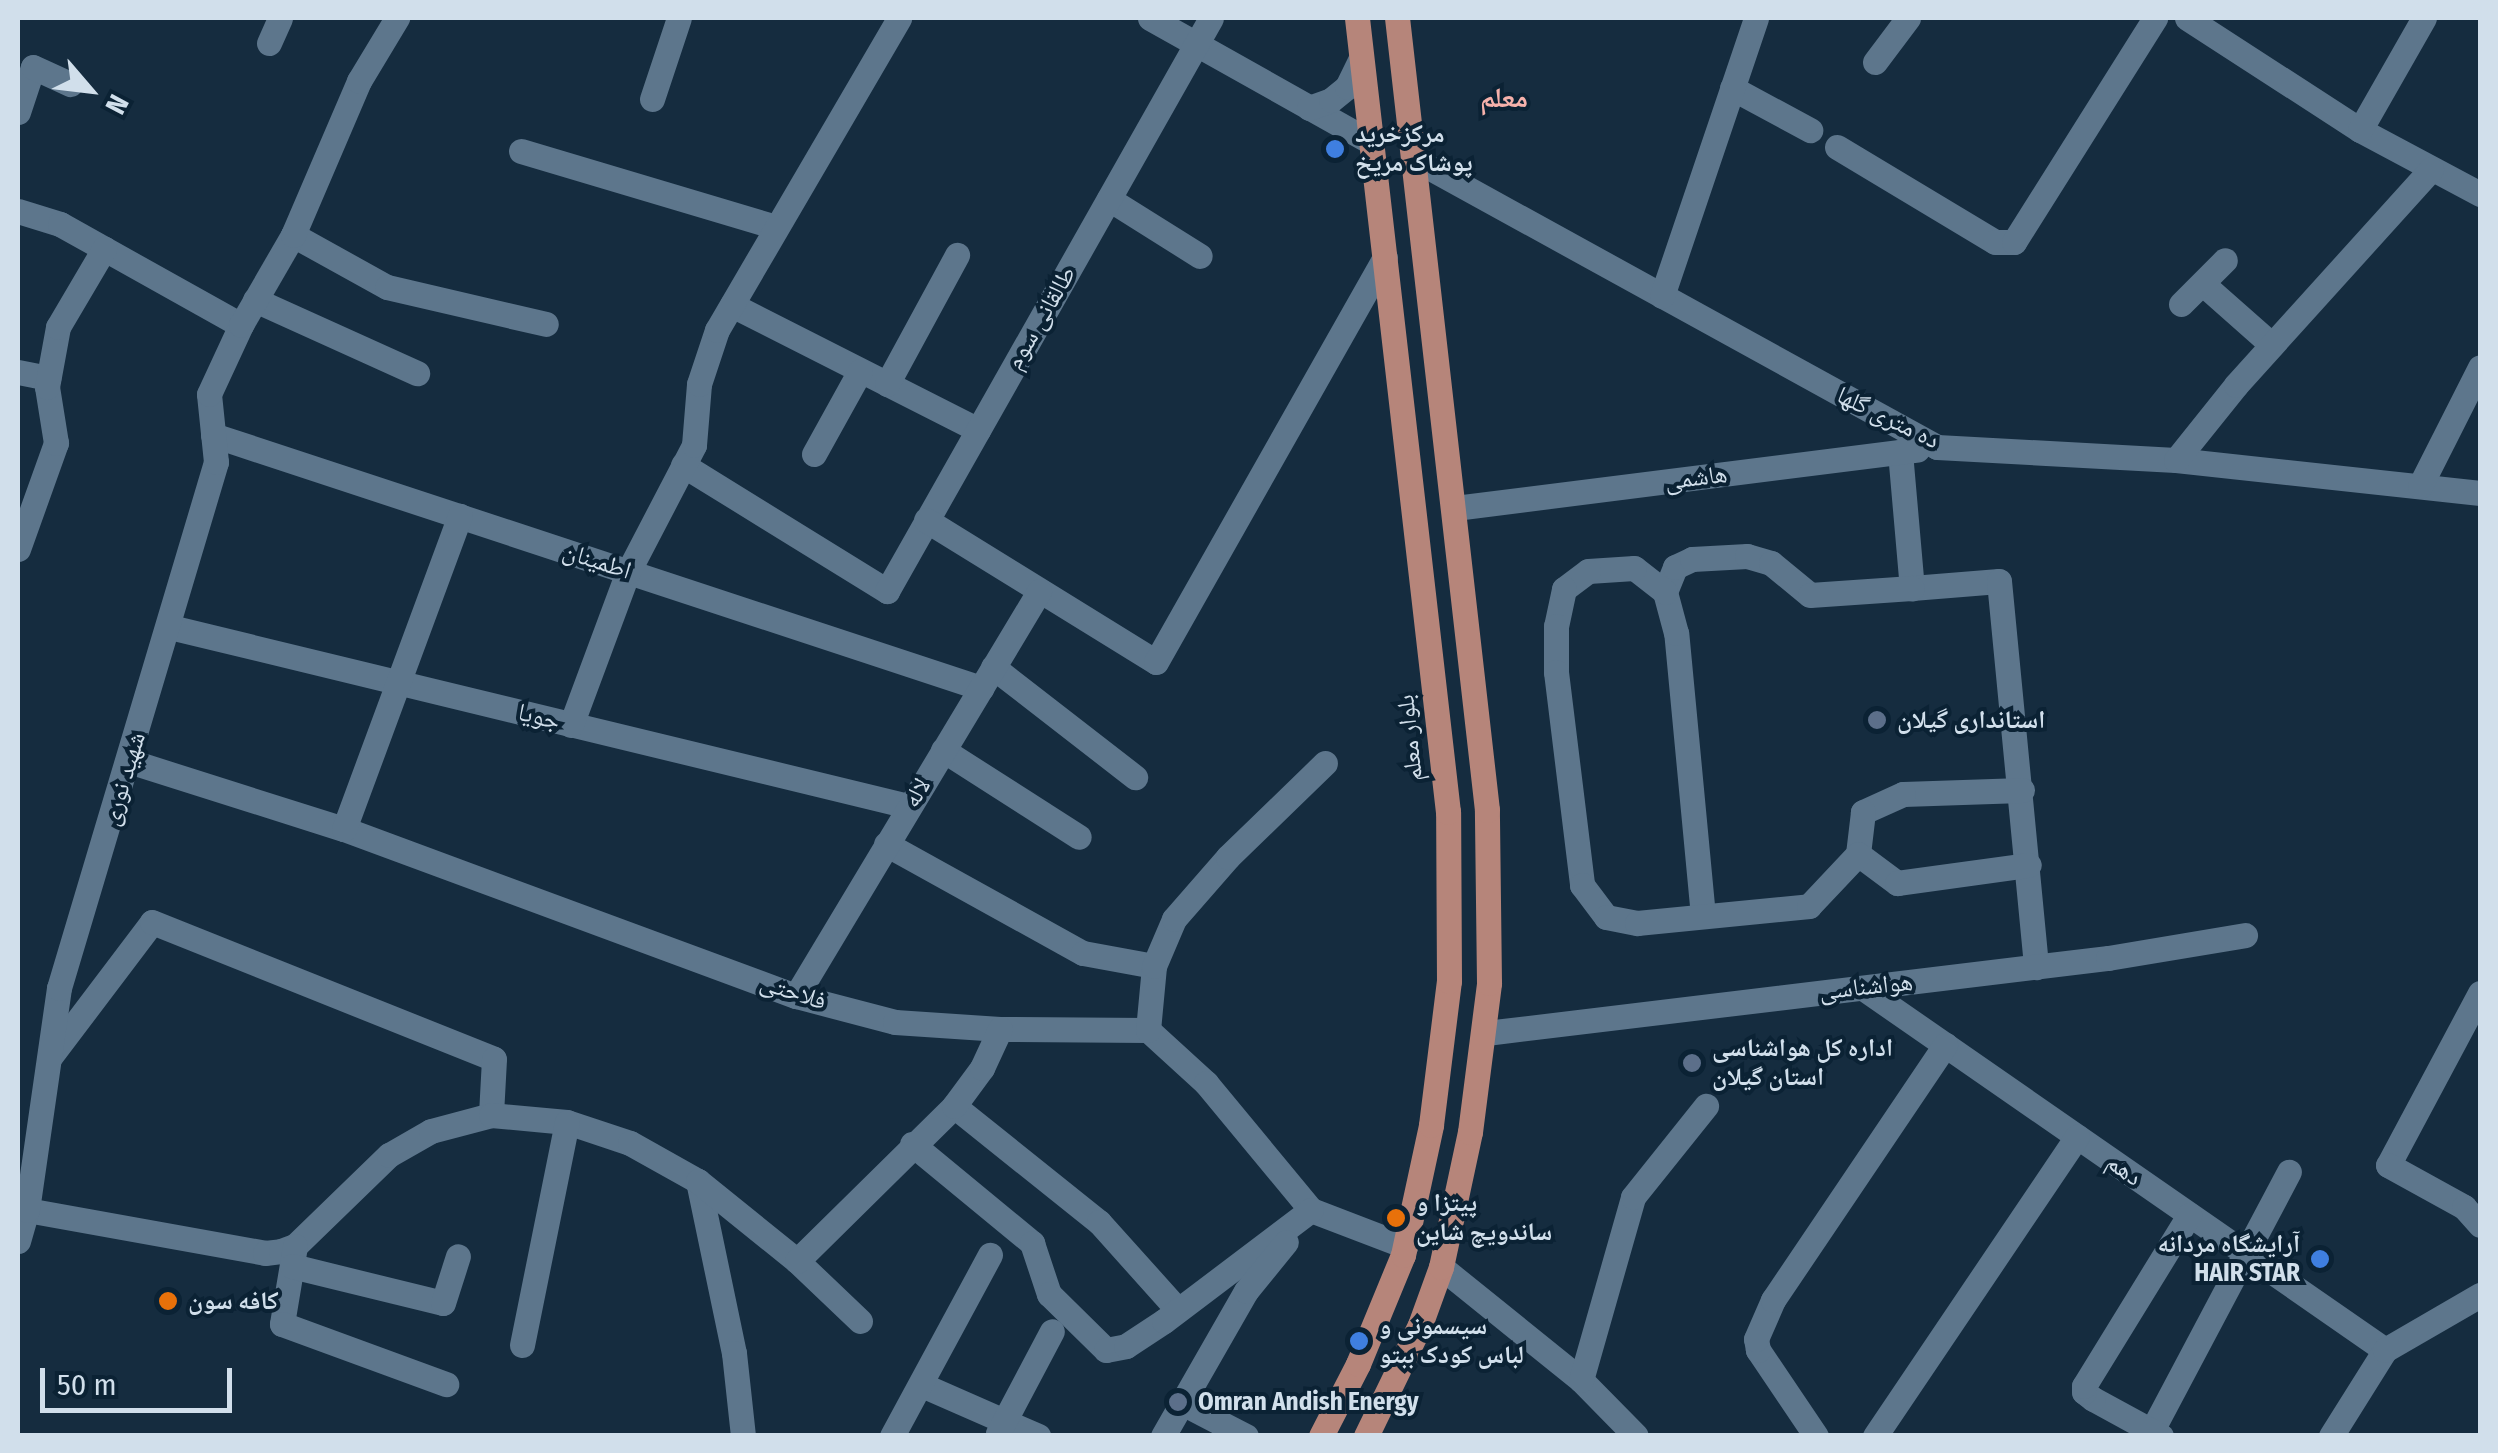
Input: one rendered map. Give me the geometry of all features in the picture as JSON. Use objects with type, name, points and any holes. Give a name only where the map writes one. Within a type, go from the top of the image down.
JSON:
[{"type":"main road","name":"بلوار معلم","points":[[1321,1436],[1358,1364],[1404,1246],[1431,1125],[1449,981],[1448,812],[1356,18]]},
{"type":"main road","points":[[1366,1436],[1420,1325],[1441,1267],[1486,1033],[1488,810],[1397,18]]},
{"type":"main road","points":[[1372,142],[1414,159]]},
{"type":"main road","points":[[1404,1246],[1441,1267]]},
{"type":"street","points":[[269,43],[280,18]]},
{"type":"street","name":"شهید نوری","points":[[18,1241],[60,988],[216,462],[209,394],[241,325],[293,235],[359,81],[397,18]]},
{"type":"street","points":[[652,99],[679,18]]},
{"type":"street","points":[[571,724],[628,572],[694,445],[700,384],[717,330],[899,18]]},
{"type":"street","points":[[1150,18],[1372,142]]},
{"type":"street","name":"طالقانی سوم","points":[[683,465],[888,591],[1211,18]]},
{"type":"street","points":[[1662,296],[1756,18]]},
{"type":"street","points":[[1875,62],[1908,18]]},
{"type":"street","points":[[1837,147],[1995,242],[2014,242],[2155,18]]},
{"type":"street","points":[[2189,18],[2360,130],[2480,194]]},
{"type":"street","points":[[2360,130],[2424,18]]},
{"type":"street","points":[[1309,108],[1348,86],[1361,58]]},
{"type":"street","points":[[18,112],[33,67],[70,84]]},
{"type":"street","points":[[1732,88],[1810,130]]},
{"type":"street","points":[[522,151],[776,227]]},
{"type":"street","name":"ده متری گلها","points":[[1414,159],[1936,447],[2176,460],[2480,493]]},
{"type":"street","points":[[2176,460],[2272,345],[2431,168]]},
{"type":"street","points":[[1109,199],[1200,256]]},
{"type":"street","points":[[18,211],[60,224],[241,325]]},
{"type":"street","points":[[293,235],[387,287],[546,324]]},
{"type":"street","points":[[18,549],[56,443],[48,378],[58,326],[104,248]]},
{"type":"street","points":[[887,384],[957,255]]},
{"type":"street","points":[[926,520],[1156,662],[1385,257]]},
{"type":"street","points":[[2181,304],[2225,260]]},
{"type":"street","points":[[2203,284],[2272,345]]},
{"type":"street","points":[[255,300],[417,373]]},
{"type":"street","points":[[732,305],[978,430]]},
{"type":"street","points":[[2420,486],[2480,367]]},
{"type":"street","points":[[814,454],[860,371]]},
{"type":"street","points":[[18,372],[48,378]]},
{"type":"street","name":"اطمینان","points":[[213,434],[628,572],[987,678],[1135,776]]},
{"type":"street","name":"هاشمی","points":[[1455,508],[1936,447]]},
{"type":"street","points":[[1900,452],[1912,588]]},
{"type":"street","points":[[344,829],[460,516]]},
{"type":"street","points":[[1665,592],[1675,567],[1692,559],[1748,556],[1772,564],[1810,594],[1999,581],[2030,865],[2036,967]]},
{"type":"street","points":[[1703,916],[1676,632],[1665,592],[1634,568],[1588,571],[1564,589],[1556,626],[1556,672],[1582,885],[1606,917],[1637,923],[1809,906],[1858,854],[1863,812],[1903,794],[2022,790]]},
{"type":"street","name":"لاله","points":[[796,996],[1038,591]]},
{"type":"street","name":"جویا","points":[[170,627],[908,806]]},
{"type":"street","points":[[943,750],[1080,837]]},
{"type":"street","name":"فلاحتی","points":[[129,761],[344,829],[796,996],[895,1022],[1000,1029],[1148,1030]]},
{"type":"street","points":[[1325,762],[1228,857],[1174,920],[1154,966],[1148,1030],[1206,1083],[1312,1210],[1404,1246]]},
{"type":"street","points":[[886,844],[1083,953],[1154,966]]},
{"type":"street","points":[[1858,854],[1897,883],[2030,865]]},
{"type":"street","points":[[48,1061],[152,922],[494,1058],[491,1115]]},
{"type":"street","name":"هواشناسی","points":[[1486,1033],[2036,967],[2245,935]]},
{"type":"street","name":"دهم","points":[[1862,988],[2385,1350]]},
{"type":"street","points":[[2480,993],[2388,1165],[2464,1206],[2480,1226]]},
{"type":"street","points":[[797,1261],[954,1106],[982,1068],[1000,1029]]},
{"type":"street","points":[[1816,1436],[1758,1350],[1756,1338],[1773,1300],[1945,1046]]},
{"type":"street","points":[[954,1106],[1099,1222],[1178,1310]]},
{"type":"street","points":[[1581,1380],[1633,1197],[1706,1106]]},
{"type":"street","points":[[446,1384],[282,1324],[293,1256],[389,1156],[431,1131],[491,1115],[567,1122],[630,1143],[698,1181],[797,1261],[860,1321]]},
{"type":"street","points":[[522,1345],[567,1122]]},
{"type":"street","points":[[1874,1436],[2077,1137]]},
{"type":"street","points":[[912,1144],[1032,1243],[1048,1294],[1106,1350],[1126,1346],[1312,1210]]},
{"type":"street","points":[[2189,1215],[2084,1386],[2084,1392],[2093,1399],[2154,1434],[2289,1172]]},
{"type":"street","points":[[698,1181],[734,1353],[743,1436]]},
{"type":"street","points":[[1164,1436],[1246,1292],[1312,1210]]},
{"type":"street","points":[[22,1211],[293,1256],[444,1303],[458,1256]]},
{"type":"street","points":[[892,1436],[990,1255]]},
{"type":"street","points":[[1441,1267],[1581,1380],[1636,1436]]},
{"type":"street","points":[[2331,1436],[2385,1350],[2480,1295]]},
{"type":"street","points":[[1000,1428],[1052,1331]]},
{"type":"street","points":[[922,1385],[1000,1428],[1038,1436]]},
{"type":"street","points":[[1182,1403],[1246,1436]]},
{"type":"place","name":"مرکزخرید پوشاک مریخ","points":[[1335,149]]},
{"type":"place","name":"استانداری گیلان","points":[[1877,720]]},
{"type":"place","name":"اداره کل هواشناسی استان گیلان","points":[[1692,1063]]},
{"type":"place","name":"پیتزا و ساندویچ شاین","points":[[1396,1218]]},
{"type":"place","name":"آرایشگاه مردانه HAIR STAR","points":[[2320,1259]]},
{"type":"place","name":"کافه سون","points":[[168,1301]]},
{"type":"place","name":"سیسمونی و لباس کودک ببتو","points":[[1359,1341]]},
{"type":"place","name":"Omran Andish Energy","points":[[1178,1402]]},
{"type":"district","name":"معلم","points":[[1504,98]]}]
